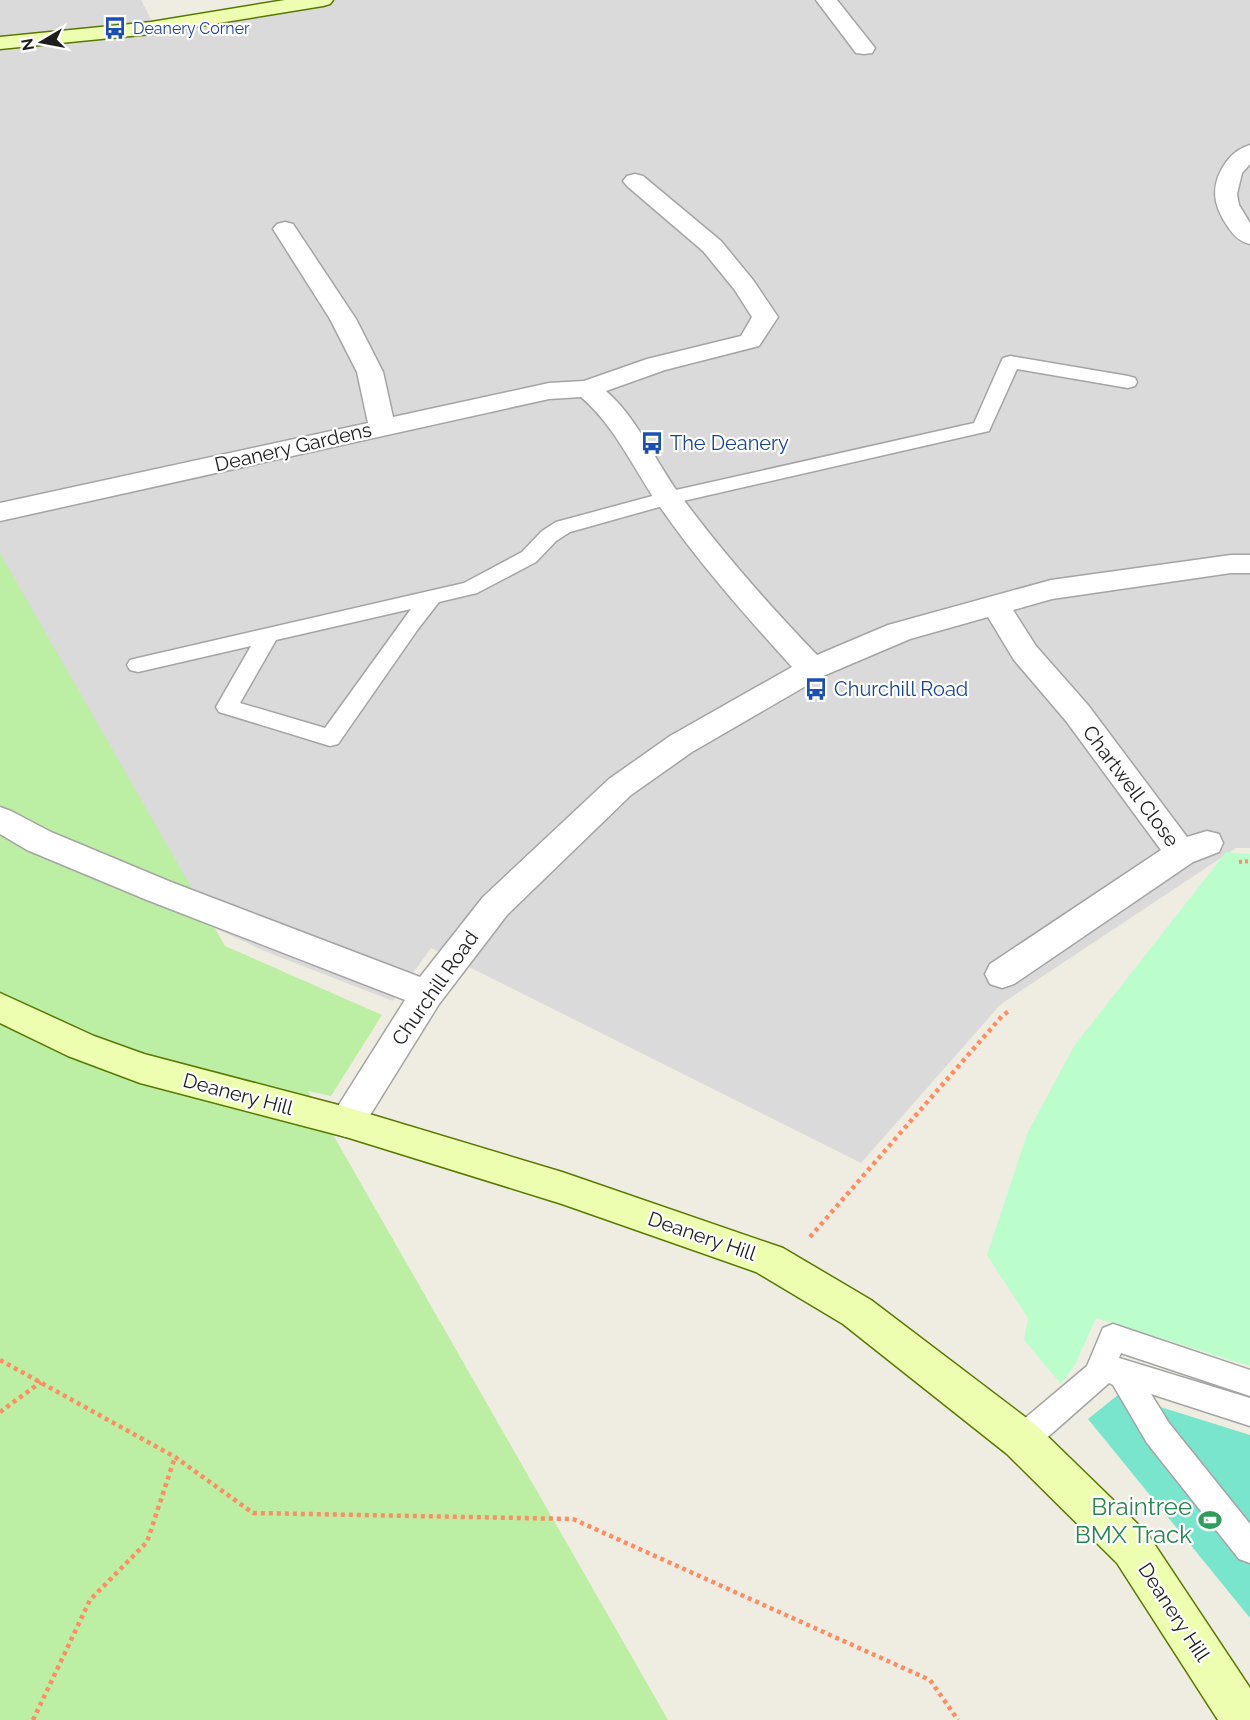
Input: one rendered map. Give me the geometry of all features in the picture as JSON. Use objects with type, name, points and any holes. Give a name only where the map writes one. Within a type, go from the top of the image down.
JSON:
[{"type":"main road","points":[[0,43],[151,28],[323,0]]},
{"type":"main road","name":"Deanery Hill","points":[[0,1007],[81,1046],[140,1068],[346,1122],[562,1188],[769,1260],[857,1312],[1022,1440],[1132,1548],[1236,1707],[1241,1720]]},
{"type":"street","points":[[826,0],[864,48]]},
{"type":"street","points":[[1250,152],[1238,160],[1225,182],[1227,203],[1236,224],[1250,237]]},
{"type":"street","name":"Deanery Gardens","points":[[0,512],[549,392],[588,389],[656,364],[750,341],[765,317],[744,285],[712,246],[635,182]]},
{"type":"street","points":[[285,229],[343,319],[370,372],[382,427]]},
{"type":"street","points":[[588,389],[604,401],[667,498],[753,605],[812,669]]},
{"type":"street","name":"Churchill Road","points":[[346,1122],[427,994],[495,906],[620,787],[681,744],[812,669],[899,632],[1051,590],[1139,576],[1231,564],[1250,564]]},
{"type":"street","name":"Chartwell Close","points":[[995,604],[1025,653],[1194,848],[1002,974]]},
{"type":"street","points":[[0,819],[39,841],[159,891],[427,994]]},
{"type":"lane","points":[[138,665],[470,588],[529,557],[549,536],[563,527],[667,498],[982,427],[1010,362],[1128,382]]},
{"type":"lane","points":[[268,635],[227,707],[330,738],[410,624],[432,597]]},
{"type":"lane","points":[[1250,1383],[1113,1337],[1109,1373],[1250,1548]]},
{"type":"lane","points":[[1022,1440],[1109,1373]]},
{"type":"lane","points":[[1109,1373],[1250,1412]]},
{"type":"path","points":[[1235,862],[1250,861]]},
{"type":"path","points":[[783,1269],[1002,1016],[1011,1009]]},
{"type":"path","points":[[0,1360],[175,1457],[253,1513],[573,1519],[930,1680],[958,1720]]},
{"type":"path","points":[[0,1412],[41,1382]]},
{"type":"path","points":[[33,1720],[90,1600],[147,1542],[175,1457]]},
{"type":"shaded area","points":[[0,0],[141,0],[152,21],[303,0],[1250,0],[1250,848],[1236,848],[1001,1004],[861,1163],[431,948],[393,1001],[269,953],[170,908],[0,821]]},
{"type":"shaded area","name":"Braintree BMX Track","points":[[1119,1394],[1250,1435],[1250,1618],[1088,1419]]},
{"type":"green space","points":[[0,553],[225,946],[382,1015],[331,1096],[308,1091],[668,1720],[0,1720]]},
{"type":"green space","points":[[1226,852],[1250,854],[1250,1366],[1096,1318],[1075,1365],[1061,1384],[1024,1340],[1028,1318],[987,1255],[1027,1134],[1074,1046]]},
{"type":"place","name":"Deanery Corner","points":[[115,28]]},
{"type":"place","name":"The Deanery","points":[[652,443]]},
{"type":"place","name":"Churchill Road","points":[[816,689]]},
{"type":"place","name":"Braintree BMX Track","points":[[1210,1520]]}]
